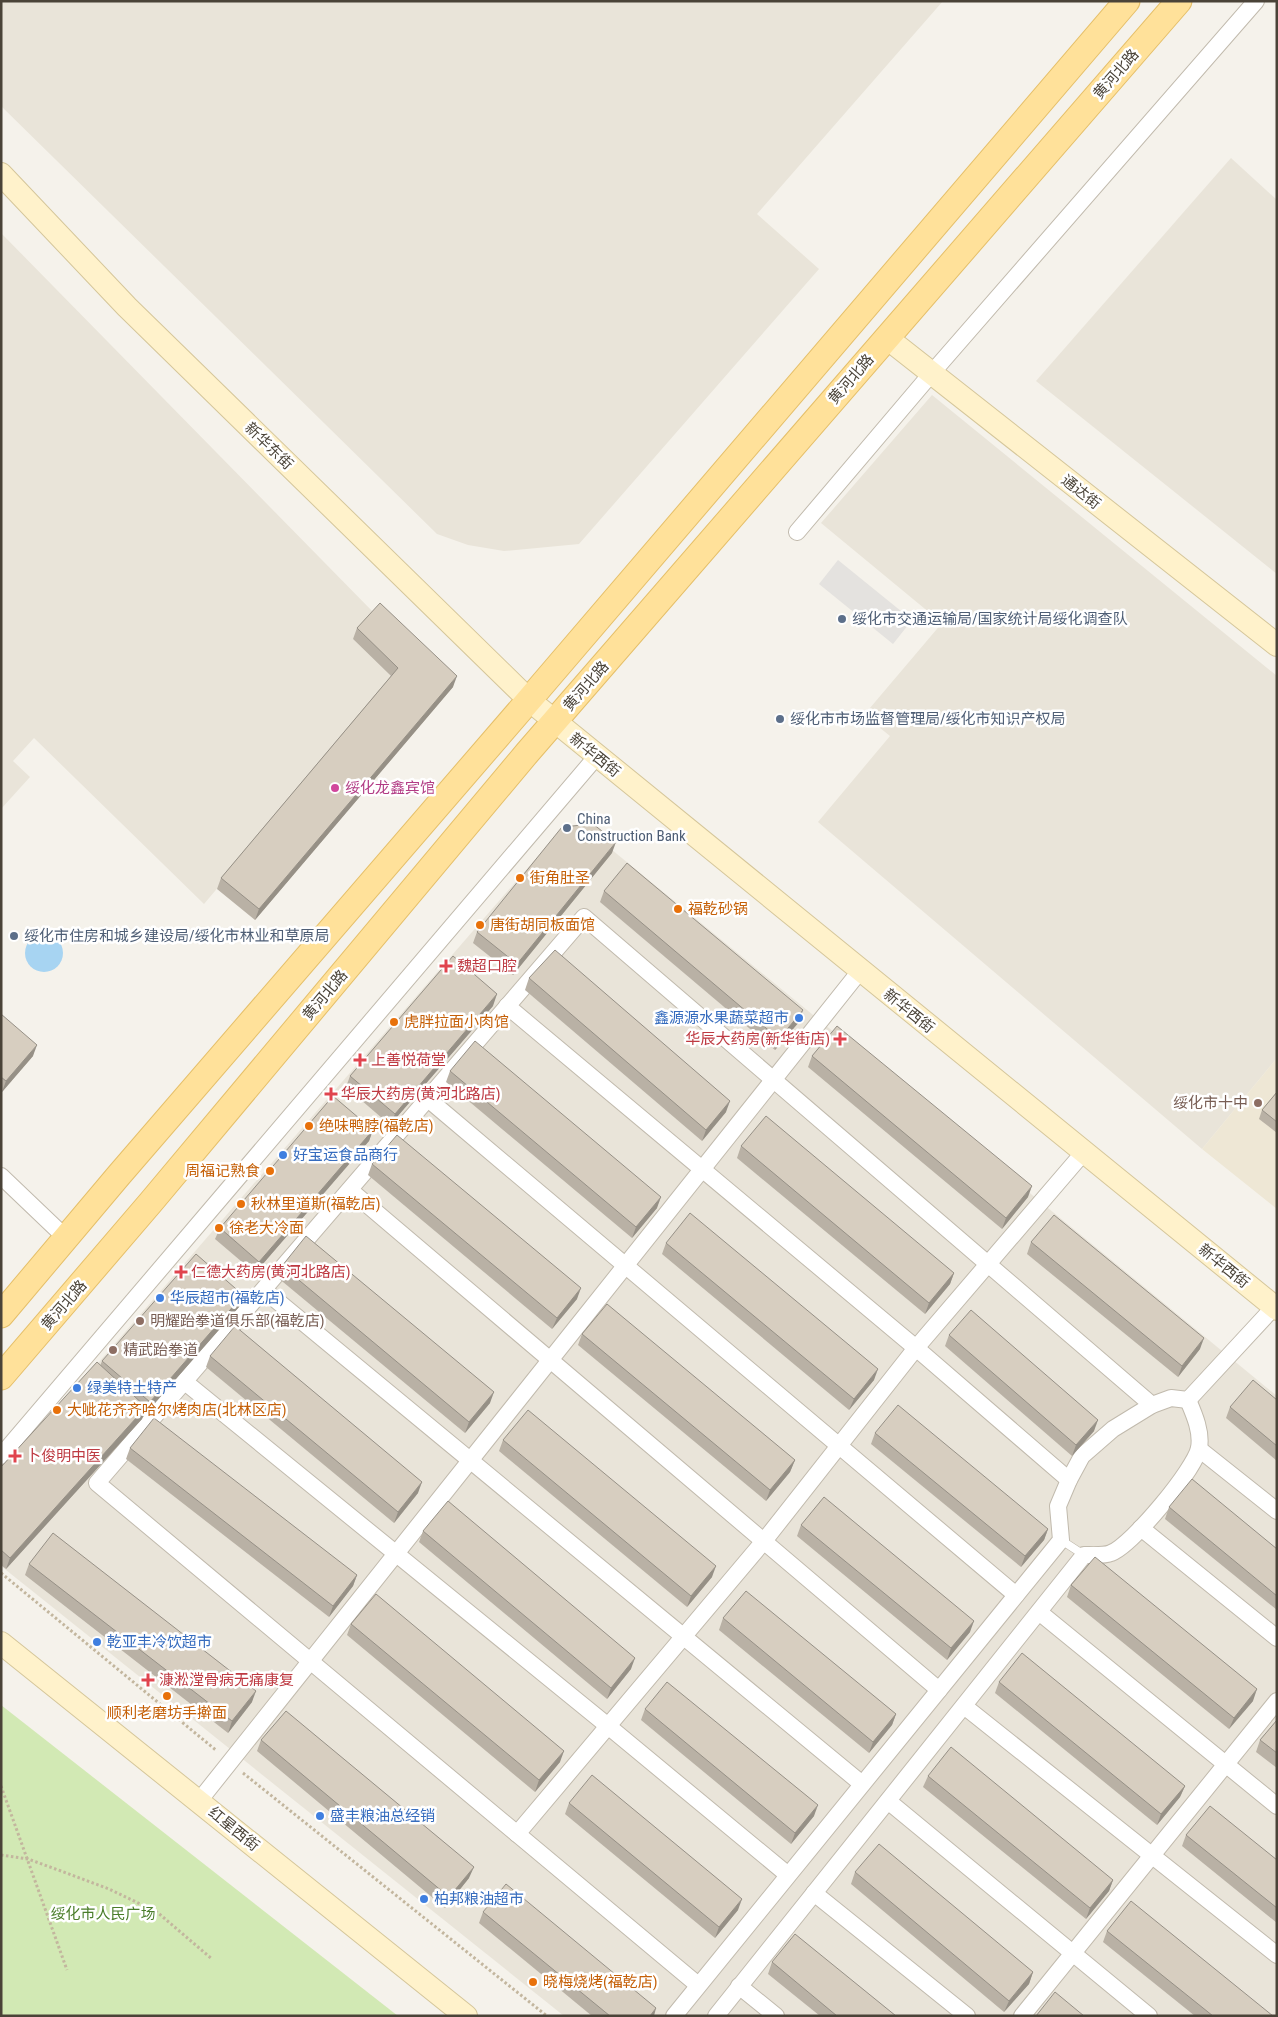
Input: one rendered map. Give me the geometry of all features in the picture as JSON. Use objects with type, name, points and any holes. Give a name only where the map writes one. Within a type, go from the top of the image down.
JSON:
[{"type":"main road","name":"黄河北路","points":[[1,1377],[542,711],[1127,1]]},
{"type":"main road","name":"黄河北路","points":[[1,1315],[66,1238],[542,711],[887,338],[1179,1]]},
{"type":"main road","name":"新华东街","points":[[1,174],[127,307],[542,711]]},
{"type":"main road","name":"通达街","points":[[887,338],[1277,645]]},
{"type":"main road","name":"新华西街","points":[[542,711],[1275,1308]]},
{"type":"main road","name":"红星西街","points":[[1,1643],[466,2016]]},
{"type":"street","points":[[797,532],[931,374],[1256,1]]},
{"type":"street","points":[[1,1456],[596,756]]},
{"type":"street","points":[[698,1986],[97,1483],[584,918],[1152,1405]]},
{"type":"street","points":[[199,1801],[860,971]]},
{"type":"street","points":[[507,1006],[916,1348],[1068,1480]]},
{"type":"street","points":[[428,1099],[1016,1595]]},
{"type":"street","points":[[517,1834],[764,1541],[916,1348],[1084,1152]]},
{"type":"street","points":[[1,1176],[66,1238]]},
{"type":"street","points":[[350,1190],[939,1690]]},
{"type":"street","points":[[264,1290],[862,1784]]},
{"type":"street","points":[[1188,1400],[1275,1308]]},
{"type":"street","points":[[185,1382],[788,1875]]},
{"type":"street","points":[[674,2016],[1061,1540],[1058,1506],[1068,1480],[1082,1456],[1113,1429],[1152,1405],[1171,1398],[1188,1400]]},
{"type":"street","points":[[716,2016],[1084,1555],[1111,1554],[1132,1540],[1181,1481],[1199,1448],[1198,1423],[1188,1400]]},
{"type":"street","points":[[1199,1448],[1277,1511]]},
{"type":"street","points":[[1141,1528],[1277,1638]]},
{"type":"street","points":[[1039,1612],[1277,1806]]},
{"type":"street","points":[[1022,2016],[1277,1701]]},
{"type":"street","points":[[964,1706],[1277,1956]]},
{"type":"street","points":[[888,1801],[1149,2016]]},
{"type":"street","points":[[814,1893],[966,2016]]},
{"type":"street","points":[[739,1986],[776,2016]]},
{"type":"lane","points":[[1061,1540],[1084,1555]]},
{"type":"path","points":[[1,1573],[230,1762],[548,2016]]},
{"type":"path","points":[[1,1786],[67,1970]]},
{"type":"path","points":[[1,1856],[28,1859],[109,1889],[157,1912],[212,1958]]},
{"type":"shaded area","points":[[1,1],[943,1],[757,214],[819,269],[579,544],[504,551],[468,545],[437,534],[1,106]]},
{"type":"shaded area","points":[[1231,158],[1277,200],[1277,574],[1036,381]]},
{"type":"shaded area","points":[[1,233],[376,615],[353,639],[394,679],[204,904],[34,738],[13,761],[30,777],[1,809]]},
{"type":"shaded area","points":[[932,395],[1277,676],[1277,1058],[1202,1149],[818,822],[890,736],[864,715],[942,623],[821,523]]},
{"type":"shaded area","points":[[838,560],[912,620],[893,644],[819,584]]},
{"type":"shaded area","points":[[589,831],[1277,1396],[1277,2016],[564,2016],[1,1566],[1,1475],[558,833]]},
{"type":"shaded area","name":"绥化市十中","points":[[1277,1058],[1277,1209],[1202,1149]]},
{"type":"green space","name":"绥化市人民广场","points":[[1,1705],[398,2016],[1,2016]]},
{"type":"water","points":[[44,934],[58,939],[63,953],[58,967],[44,972],[30,967],[25,953],[30,939]]},
{"type":"building","name":"绥化龙鑫宾馆","points":[[380,603],[457,676],[259,909],[221,878],[398,668],[357,628]]},
{"type":"building","points":[[593,824],[616,842],[517,964],[477,932],[562,827]]},
{"type":"building","points":[[627,863],[803,1010],[779,1039],[604,891]]},
{"type":"building","points":[[555,950],[730,1101],[706,1130],[529,978]]},
{"type":"building","points":[[453,956],[497,994],[395,1114],[350,1076]]},
{"type":"building","points":[[1,1014],[37,1045],[6,1081],[1,1077]]},
{"type":"building","points":[[837,1026],[1032,1186],[1006,1218],[812,1056]]},
{"type":"building","points":[[475,1041],[661,1197],[636,1227],[450,1071]]},
{"type":"building","points":[[1277,1092],[1277,1122],[1262,1110]]},
{"type":"building","points":[[333,1096],[373,1130],[259,1262],[220,1228]]},
{"type":"building","points":[[766,1116],[954,1273],[929,1303],[741,1146]]},
{"type":"building","points":[[397,1135],[581,1288],[557,1318],[372,1164]]},
{"type":"building","points":[[690,1213],[878,1369],[854,1399],[666,1243]]},
{"type":"building","points":[[1054,1215],[1204,1338],[1182,1366],[1031,1242]]},
{"type":"building","points":[[306,1236],[494,1392],[469,1422],[282,1266]]},
{"type":"building","points":[[196,1254],[243,1295],[150,1402],[102,1361]]},
{"type":"building","points":[[607,1304],[795,1460],[770,1490],[582,1334]]},
{"type":"building","points":[[971,1310],[1098,1420],[1076,1445],[949,1335]]},
{"type":"building","points":[[235,1326],[422,1482],[398,1512],[210,1356]]},
{"type":"building","points":[[97,1362],[146,1407],[10,1558],[1,1550],[1,1467]]},
{"type":"building","points":[[1253,1380],[1277,1400],[1277,1446],[1230,1407]]},
{"type":"building","points":[[898,1405],[1048,1529],[1025,1556],[875,1433]]},
{"type":"building","points":[[528,1410],[716,1566],[691,1596],[503,1440]]},
{"type":"building","points":[[154,1418],[357,1575],[333,1606],[130,1448]]},
{"type":"building","points":[[1192,1479],[1277,1549],[1277,1596],[1169,1507]]},
{"type":"building","points":[[824,1497],[974,1621],[951,1648],[801,1525]]},
{"type":"building","points":[[448,1501],[635,1658],[611,1688],[423,1531]]},
{"type":"building","points":[[53,1533],[256,1691],[232,1721],[29,1564]]},
{"type":"building","points":[[1095,1557],[1257,1689],[1234,1718],[1071,1585]]},
{"type":"building","points":[[746,1591],[896,1714],[873,1742],[723,1618]]},
{"type":"building","points":[[376,1594],[564,1751],[539,1780],[351,1624]]},
{"type":"building","points":[[1022,1653],[1185,1786],[1161,1814],[999,1682]]},
{"type":"building","points":[[667,1682],[818,1805],[795,1833],[645,1709]]},
{"type":"building","points":[[286,1711],[474,1867],[449,1897],[261,1740]]},
{"type":"building","points":[[1277,1720],[1277,1753],[1260,1740]]},
{"type":"building","points":[[951,1747],[1113,1880],[1090,1908],[928,1776]]},
{"type":"building","points":[[592,1775],[742,1899],[719,1927],[569,1803]]},
{"type":"building","points":[[1210,1806],[1277,1860],[1277,1908],[1186,1835]]},
{"type":"building","points":[[879,1844],[1033,1972],[1009,2001],[855,1872]]},
{"type":"building","points":[[506,1884],[656,2008],[650,2016],[610,2016],[483,1912]]},
{"type":"building","points":[[1131,1901],[1273,2016],[1213,2016],[1107,1931]]},
{"type":"building","points":[[795,1934],[896,2016],[837,2016],[772,1962]]},
{"type":"building","points":[[1055,1992],[1084,2016],[1036,2016]]},
{"type":"place","name":"绥化市交通运输局/国家统计局绥化调查队","points":[[842,619]]},
{"type":"place","name":"绥化市市场监督管理局/绥化市知识产权局","points":[[780,719]]},
{"type":"place","name":"绥化龙鑫宾馆","points":[[335,788]]},
{"type":"place","name":"China Construction Bank","points":[[567,828]]},
{"type":"place","name":"街角肚圣","points":[[520,878]]},
{"type":"place","name":"福乾砂锅","points":[[678,909]]},
{"type":"place","name":"唐街胡同板面馆","points":[[480,925]]},
{"type":"place","name":"绥化市住房和城乡建设局/绥化市林业和草原局","points":[[14,936]]},
{"type":"place","name":"魏超口腔","points":[[446,966]]},
{"type":"place","name":"鑫源源水果蔬菜超市","points":[[799,1018]]},
{"type":"place","name":"虎胖拉面小肉馆","points":[[394,1022]]},
{"type":"place","name":"华辰大药房(新华街店)","points":[[840,1039]]},
{"type":"place","name":"上善悦荷堂","points":[[360,1060]]},
{"type":"place","name":"华辰大药房(黄河北路店)","points":[[331,1094]]},
{"type":"place","name":"绥化市十中","points":[[1258,1103]]},
{"type":"place","name":"绝味鸭脖(福乾店)","points":[[309,1126]]},
{"type":"place","name":"好宝运食品商行","points":[[283,1155]]},
{"type":"place","name":"周福记熟食","points":[[270,1171]]},
{"type":"place","name":"秋林里道斯(福乾店)","points":[[241,1204]]},
{"type":"place","name":"徐老大冷面","points":[[219,1228]]},
{"type":"place","name":"仁德大药房(黄河北路店)","points":[[181,1272]]},
{"type":"place","name":"华辰超市(福乾店)","points":[[160,1298]]},
{"type":"place","name":"明耀跆拳道俱乐部(福乾店)","points":[[140,1321]]},
{"type":"place","name":"精武跆拳道","points":[[113,1350]]},
{"type":"place","name":"绿美特土特产","points":[[77,1388]]},
{"type":"place","name":"大呲花齐齐哈尔烤肉店(北林区店)","points":[[57,1410]]},
{"type":"place","name":"卜俊明中医","points":[[15,1456]]},
{"type":"place","name":"乾亚丰冷饮超市","points":[[97,1642]]},
{"type":"place","name":"漮淞漟骨病无痛康复","points":[[148,1680]]},
{"type":"place","name":"顺利老磨坊手擀面","points":[[167,1696]]},
{"type":"place","name":"盛丰粮油总经销","points":[[320,1816]]},
{"type":"place","name":"柏邦粮油超市","points":[[424,1899]]},
{"type":"place","name":"晓梅烧烤(福乾店)","points":[[533,1982]]}]
